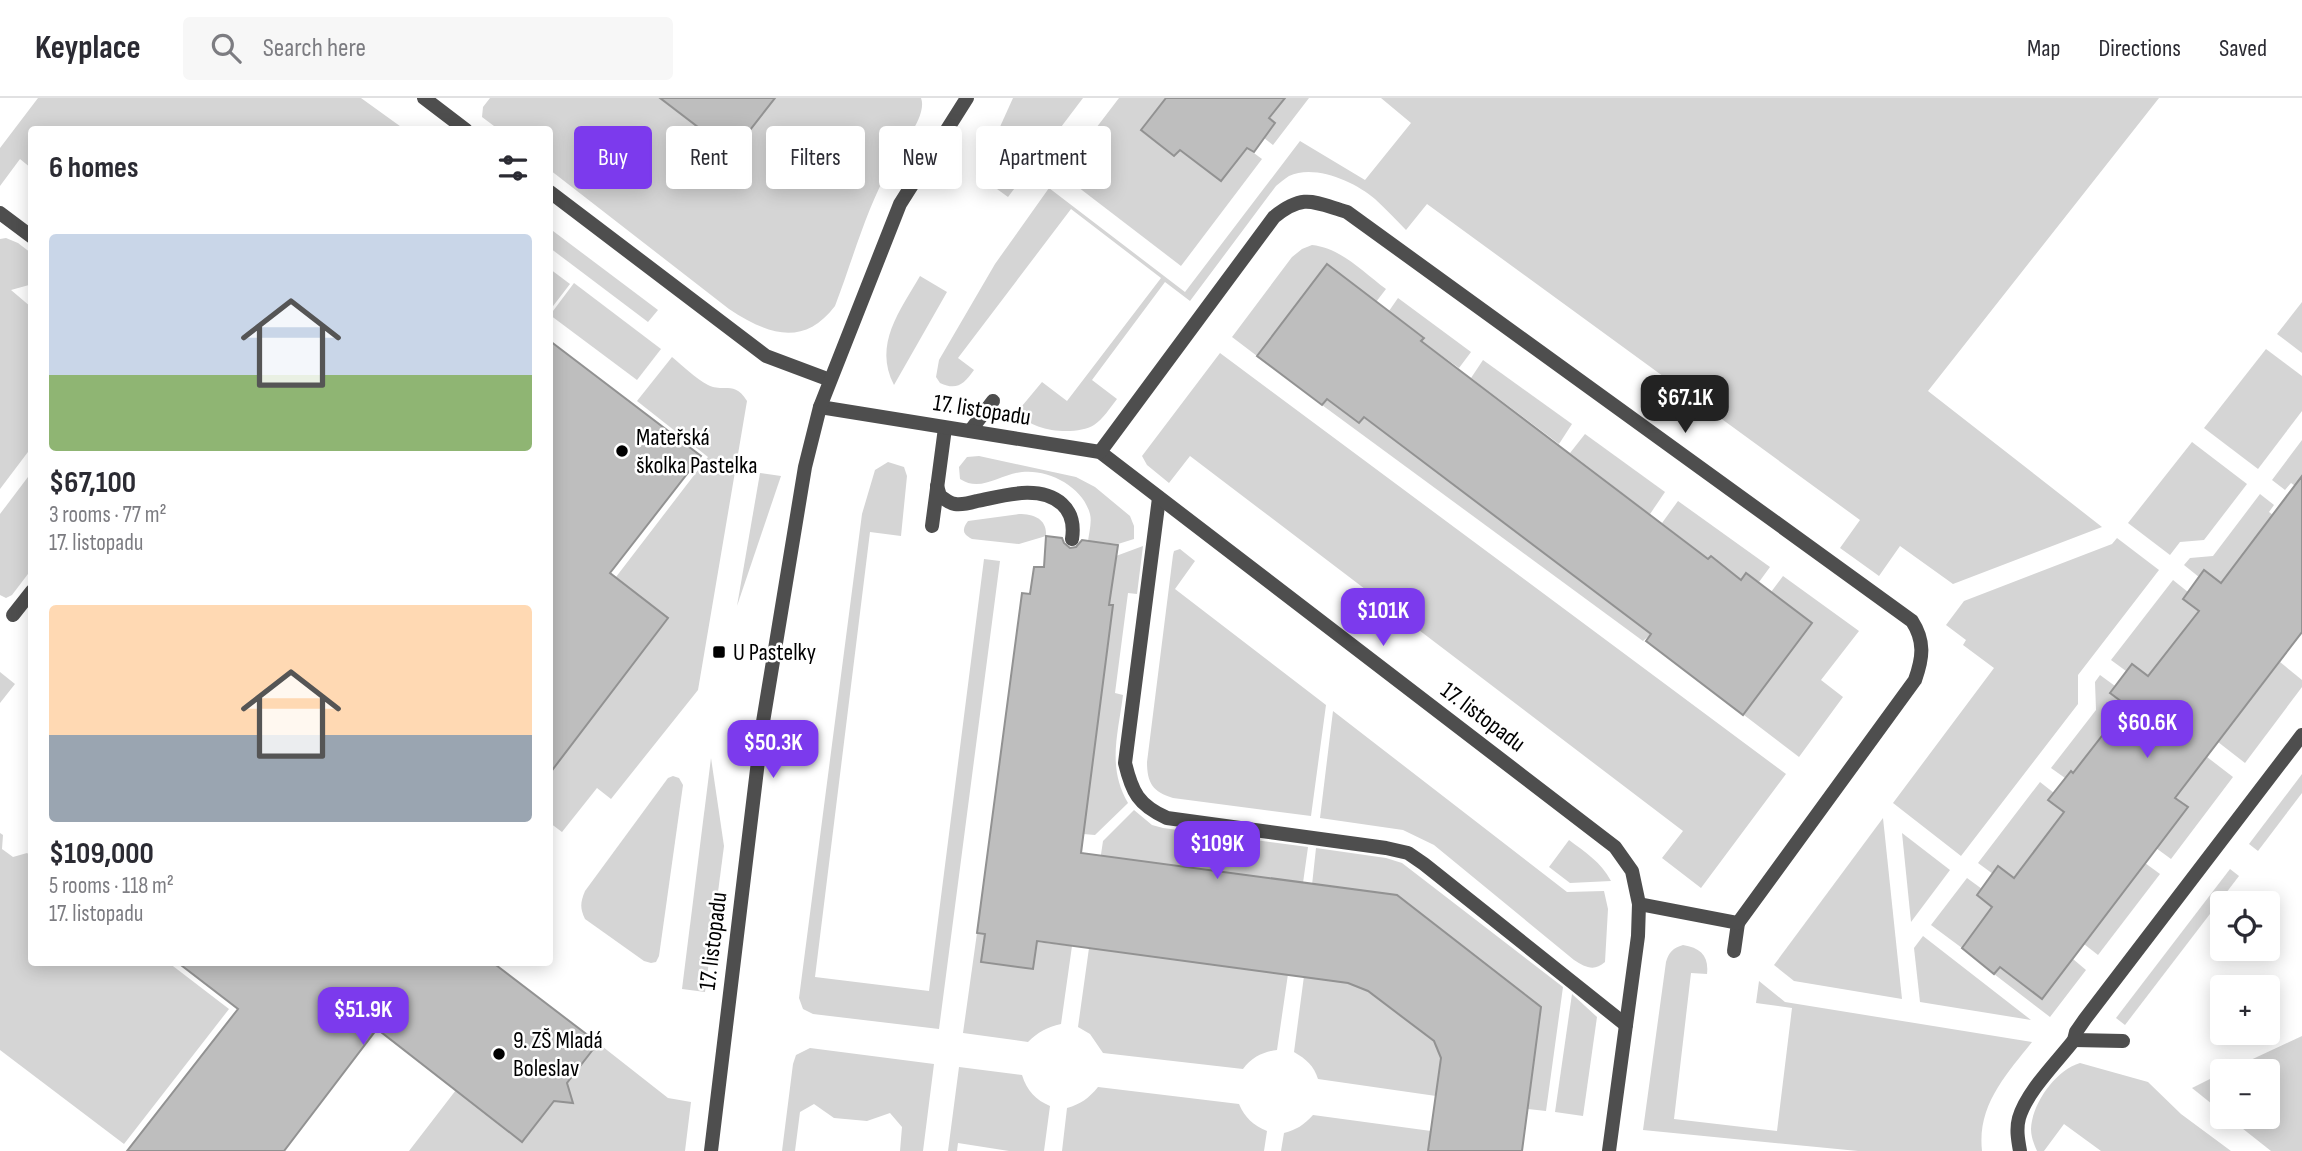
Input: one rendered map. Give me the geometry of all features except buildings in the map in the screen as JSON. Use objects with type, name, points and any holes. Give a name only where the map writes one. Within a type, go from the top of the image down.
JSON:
[{"type":"street","points":[[424,98],[461,126]]},
{"type":"street","name":"17. listopadu","points":[[711,1151],[762,728],[805,467],[820,407],[900,204],[967,98]]},
{"type":"street","points":[[553,194],[766,356],[830,380]]},
{"type":"street","points":[[1100,452],[1274,217],[1289,205],[1307,200],[1347,212],[1912,621],[1920,633],[1923,649],[1915,680],[1738,923],[1734,951]]},
{"type":"street","points":[[0,212],[28,234]]},
{"type":"street","points":[[970,431],[993,401]]},
{"type":"street","name":"17. listopadu","points":[[820,407],[1100,452],[1615,847],[1632,871],[1639,904],[1638,936],[1609,1151]]},
{"type":"street","points":[[932,526],[945,428]]},
{"type":"street","points":[[937,486],[940,496],[956,504],[1023,493],[1039,493],[1052,497],[1064,505],[1071,516],[1074,527],[1072,539]]},
{"type":"street","points":[[1159,498],[1125,763],[1130,783],[1139,800],[1167,818],[1362,844],[1408,853],[1626,1025]]},
{"type":"street","points":[[13,615],[28,596]]},
{"type":"street","points":[[2020,1151],[2017,1135],[2019,1118],[2026,1100],[2074,1040],[2085,1019],[2302,734]]},
{"type":"street","points":[[1639,904],[1738,923]]},
{"type":"street","points":[[2074,1040],[2123,1041]]},
{"type":"shaded area","points":[[38,98],[361,98],[400,126],[28,126],[28,166],[20,159],[0,186],[0,148]]},
{"type":"shaded area","points":[[490,98],[660,98],[697,126],[666,126],[666,189],[752,189],[752,127],[775,98],[921,98],[922,105],[915,126],[879,126],[879,189],[835,306],[810,328],[784,333],[757,325],[729,309],[574,189],[652,189],[652,126],[574,126],[574,189],[553,172],[553,126],[494,126],[482,117],[483,107]]},
{"type":"shaded area","points":[[1013,98],[1083,98],[1062,126],[1000,126]]},
{"type":"shaded area","points":[[1119,98],[1166,98],[1141,131],[1174,156],[1179,150],[1182,151],[1221,181],[1247,148],[1262,159],[1181,266],[1081,189],[1111,189],[1111,126],[1098,126]]},
{"type":"shaded area","points":[[1285,98],[1309,98],[1273,145],[1264,138],[1275,124],[1269,118]]},
{"type":"shaded area","points":[[1381,98],[2159,98],[1928,391],[2102,527],[1953,584],[1900,546],[1879,576],[1840,548],[1860,520],[1427,204],[1406,230],[1367,193],[1346,181],[1311,172],[1289,176],[1276,186],[1190,301],[1165,282],[1092,380],[1117,399],[1094,425],[1076,430],[1054,430],[1033,424],[1020,413],[1022,406],[1042,382],[1067,401],[1161,278],[1071,209],[958,358],[974,370],[970,375],[956,386],[940,383],[936,377],[939,360],[995,264],[1048,189],[1185,292],[1300,141],[1365,180],[1411,123]]},
{"type":"shaded area","points":[[997,189],[1014,189],[1008,197]]},
{"type":"shaded area","points":[[553,231],[658,310],[648,322],[553,250]]},
{"type":"shaded area","points":[[6,238],[18,243],[28,251],[28,285],[11,290],[28,304],[28,452],[0,489],[0,239]]},
{"type":"shaded area","points":[[1312,245],[1342,256],[1386,289],[1376,302],[1327,264],[1257,356],[1232,337],[1292,257]]},
{"type":"shaded area","points":[[553,271],[570,284],[553,306]]},
{"type":"shaded area","points":[[920,276],[947,292],[894,385],[886,356],[888,342],[897,315]]},
{"type":"shaded area","points":[[574,283],[661,349],[637,380],[553,317],[553,311]]},
{"type":"shaded area","points":[[1398,298],[1471,352],[1459,368],[1421,341],[1424,337],[1389,311]]},
{"type":"shaded area","points":[[2302,302],[2302,353],[2277,334]]},
{"type":"shaded area","points":[[2266,349],[2302,376],[2302,411],[2258,469],[2204,428]]},
{"type":"shaded area","points":[[1220,353],[1786,774],[1701,888],[1662,858],[1683,831],[1190,456],[1169,483],[1147,465],[1142,456]]},
{"type":"shaded area","points":[[672,357],[708,385],[738,391],[747,401],[698,690],[611,799],[597,788],[562,832],[553,825],[553,769],[668,618],[616,577],[708,457],[637,401]]},
{"type":"shaded area","points":[[1483,360],[1572,424],[1559,444],[1471,378]]},
{"type":"shaded area","points":[[1327,399],[1364,417],[1651,634],[1643,641],[1322,405]]},
{"type":"shaded area","points":[[1585,434],[1665,492],[1650,514],[1570,453]]},
{"type":"shaded area","points":[[2302,440],[2302,491],[2291,483],[2285,490],[2272,480]]},
{"type":"shaded area","points":[[2192,442],[2247,484],[2204,540],[2180,542],[2170,555],[2128,523]]},
{"type":"shaded area","points":[[979,456],[1076,477],[1095,487],[1130,516],[1134,526],[1134,539],[1118,544],[1088,541],[1091,517],[1086,504],[1073,488],[1054,477],[1022,472],[975,484],[960,479],[959,467],[967,457]]},
{"type":"shaded area","points":[[888,462],[904,467],[907,476],[901,536],[870,532],[815,977],[929,991],[984,559],[1000,561],[939,1029],[813,1014],[803,1009],[799,998],[862,514],[875,470]]},
{"type":"shaded area","points":[[760,473],[781,476],[737,606]]},
{"type":"shaded area","points":[[28,477],[28,574],[12,595],[6,598],[0,595],[0,514]]},
{"type":"shaded area","points":[[2260,494],[2274,505],[2269,512],[2285,524],[2247,549],[2221,583],[2205,570],[2199,577],[2184,565],[2190,558],[2213,556]]},
{"type":"shaded area","points":[[1678,501],[1770,567],[1759,582],[1747,574],[1741,580],[1711,556],[1708,559],[1662,523]]},
{"type":"shaded area","points":[[1030,515],[1042,522],[1046,536],[1019,544],[972,539],[964,531],[968,521]]},
{"type":"shaded area","points":[[2117,538],[2159,570],[2078,675],[2078,704],[1961,856],[1893,803],[1994,668],[1963,645],[1966,640],[1946,625],[1964,601],[2112,544]]},
{"type":"shaded area","points":[[1143,546],[1137,594],[1128,593],[1115,693],[1123,695],[1116,764],[1128,803],[1095,835],[1083,834],[1113,606],[1109,605],[1116,556]]},
{"type":"shaded area","points":[[1180,549],[1195,561],[1175,589],[1326,705],[1311,816],[1173,798],[1152,786],[1147,762],[1173,555],[1174,551]]},
{"type":"shaded area","points":[[1783,576],[1859,631],[1821,680],[1843,697],[1799,757],[1744,715],[1811,624],[1771,592]]},
{"type":"shaded area","points":[[2173,580],[2188,592],[2183,599],[2199,611],[2148,676],[2132,664],[2126,671],[2111,660]]},
{"type":"shaded area","points":[[2280,662],[2302,680],[2302,687],[2245,763],[2218,742]]},
{"type":"shaded area","points":[[0,672],[15,684],[0,703]]},
{"type":"shaded area","points":[[2100,675],[2115,686],[2110,694],[2126,705],[2100,739],[2086,783],[2070,772],[2065,778],[2051,768],[2096,710],[2095,682]]},
{"type":"shaded area","points":[[1333,711],[1567,892],[1604,891],[1608,909],[1605,962],[1597,967],[1590,967],[1574,960],[1434,845],[1403,830],[1320,818]]},
{"type":"shaded area","points":[[2207,757],[2233,777],[2171,859],[2156,848],[2187,807],[2175,798]]},
{"type":"shaded area","points":[[711,758],[724,846],[705,992],[682,989]]},
{"type":"shaded area","points":[[2302,774],[2302,793],[2258,851],[2249,844]]},
{"type":"shaded area","points":[[668,778],[679,778],[683,785],[659,956],[656,962],[651,963],[644,961],[585,919],[581,902],[585,891]]},
{"type":"shaded area","points":[[2040,782],[2054,793],[2048,800],[2064,812],[2014,878],[1999,866],[1993,874],[1978,863]]},
{"type":"shaded area","points":[[1134,810],[1152,825],[1163,828],[1308,847],[1303,883],[1099,868],[1103,841]]},
{"type":"shaded area","points":[[1883,818],[1902,999],[1794,981],[1774,965]]},
{"type":"shaded area","points":[[0,833],[3,835],[2,849],[13,857],[28,854],[28,966],[173,966],[229,1009],[124,1144],[0,1050]]},
{"type":"shaded area","points":[[1902,833],[1950,870],[1911,922]]},
{"type":"shaded area","points":[[1569,840],[1598,863],[1611,881],[1570,883],[1549,867]]},
{"type":"shaded area","points":[[1316,848],[1386,858],[1402,863],[1563,987],[1546,1111],[1528,1109],[1541,1007],[1397,895],[1312,885]]},
{"type":"shaded area","points":[[2145,863],[2160,874],[2098,955],[2084,944]]},
{"type":"shaded area","points":[[2230,869],[2239,876],[2228,891],[2213,891]]},
{"type":"shaded area","points":[[1967,878],[1982,889],[1977,896],[1992,907],[1962,948],[1931,925]]},
{"type":"shaded area","points":[[2210,895],[2210,914],[2125,1025],[2116,1018]]},
{"type":"shaded area","points":[[977,933],[985,934],[981,962],[1037,942],[1072,946],[1061,1024],[1043,1030],[1028,1042],[963,1033]]},
{"type":"shaded area","points":[[1923,936],[2031,1020],[1920,1002],[1914,948]]},
{"type":"shaded area","points":[[1683,945],[1695,948],[1702,954],[1707,962],[1707,974],[1691,973],[1674,1119],[1777,1131],[1792,1008],[1756,1003],[1759,981],[1785,1002],[2032,1042],[2003,1079],[1989,1105],[1984,1119],[1982,1151],[1858,1151],[1643,1130],[1666,962],[1672,951]]},
{"type":"shaded area","points":[[1089,948],[1288,974],[1277,1050],[1258,1056],[1243,1069],[1103,1053],[1090,1034],[1078,1027]]},
{"type":"shaded area","points":[[2073,959],[2086,970],[2050,1017],[1994,974],[2000,967],[2041,999]]},
{"type":"shaded area","points":[[1304,976],[1348,983],[1368,991],[1434,1041],[1441,1058],[1436,1096],[1318,1079],[1309,1063],[1294,1052]]},
{"type":"shaded area","points":[[1572,994],[1597,1017],[1583,1116],[1555,1112]]},
{"type":"shaded area","points":[[2302,1036],[2302,1151],[2271,1151],[2243,1129],[2280,1129],[2280,1059],[2253,1059]]},
{"type":"shaded area","points":[[598,1043],[668,1098],[691,1102],[685,1151],[409,1151],[456,1090],[522,1142]]},
{"type":"shaded area","points":[[810,1048],[934,1064],[923,1151],[900,1151],[902,1127],[890,1113],[867,1121],[834,1118],[814,1104],[800,1112],[795,1151],[782,1151],[793,1064],[796,1055]]},
{"type":"shaded area","points":[[2080,1063],[2148,1082],[2181,1114],[2231,1151],[2101,1151],[2064,1124],[2044,1151],[2037,1151],[2031,1129],[2036,1109],[2054,1080]]},
{"type":"shaded area","points":[[959,1067],[1022,1075],[1033,1094],[1050,1106],[1044,1151],[1009,1151],[958,1143],[957,1151],[948,1151]]},
{"type":"shaded area","points":[[2210,1079],[2210,1102],[2192,1088]]},
{"type":"shaded area","points":[[1098,1087],[1239,1104],[1250,1121],[1267,1131],[1264,1151],[1062,1151],[1067,1108],[1084,1100]]},
{"type":"shaded area","points":[[1313,1115],[1431,1131],[1428,1151],[1281,1151],[1284,1133],[1300,1127]]},
{"type":"place","name":"Mateřská školka Pastelka","points":[[622,451]]},
{"type":"place","name":"U Pastelky","points":[[719,652]]},
{"type":"place","name":"9. ZŠ Mladá Boleslav","points":[[499,1054]]}]
